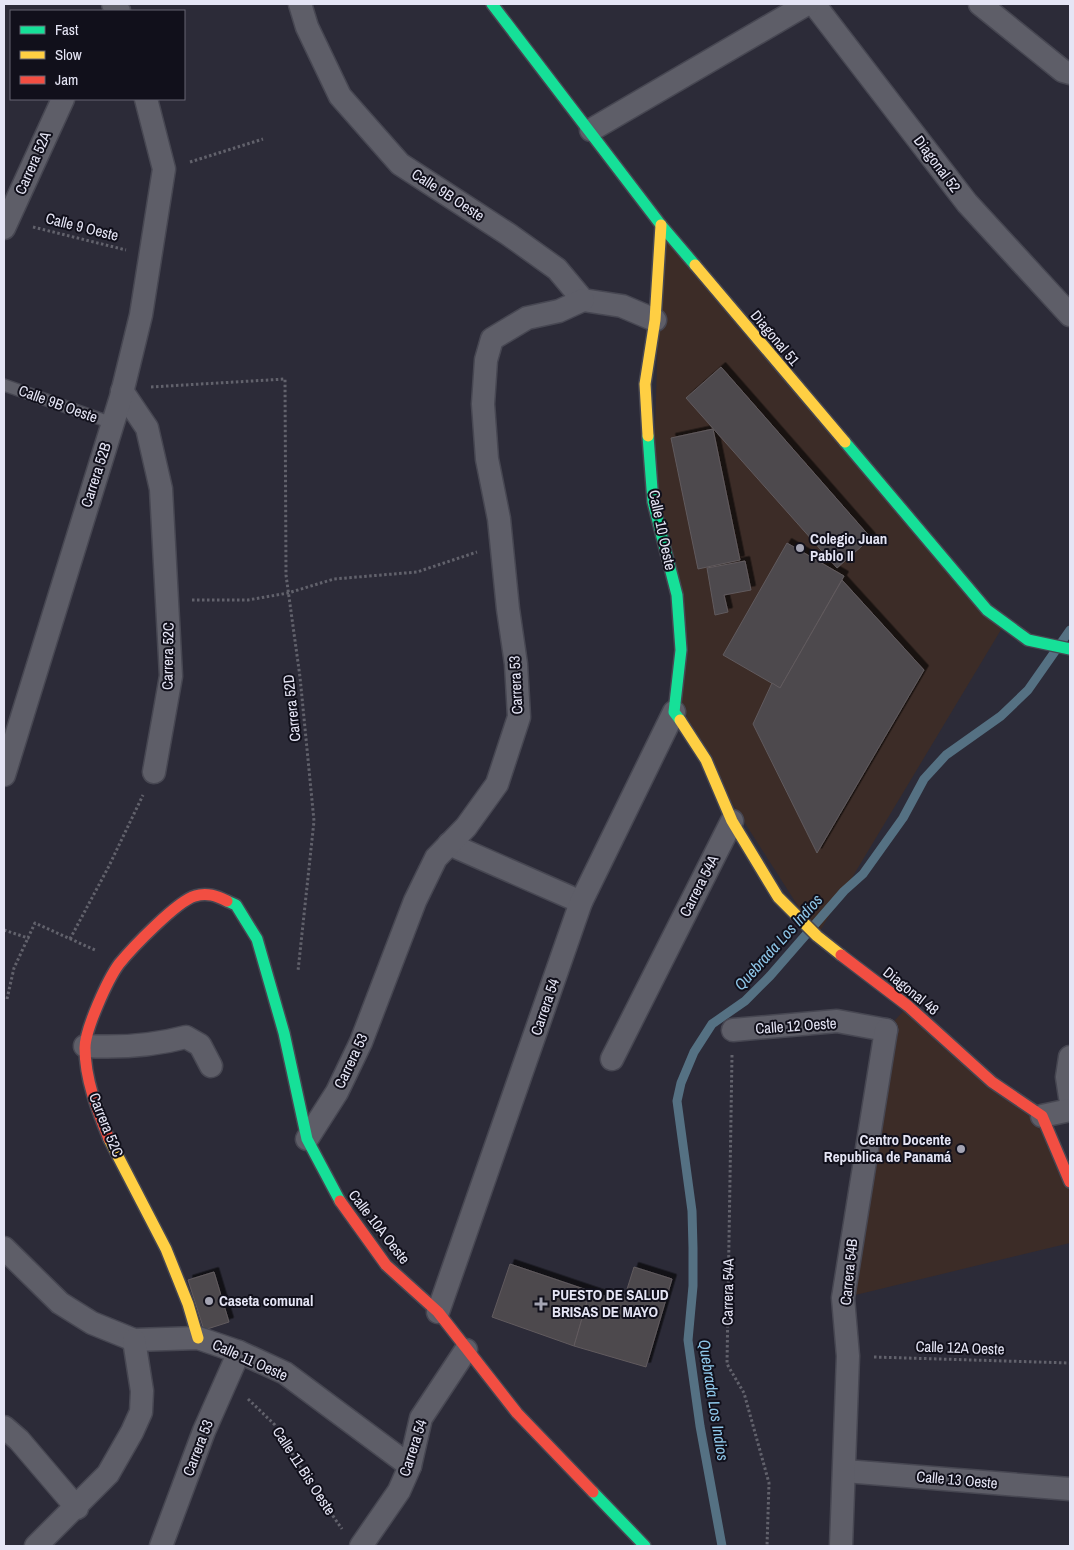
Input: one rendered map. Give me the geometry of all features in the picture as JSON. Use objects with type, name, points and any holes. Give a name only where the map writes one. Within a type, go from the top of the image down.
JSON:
[{"type":"street","name":"Calle 9B Oeste","points":[[300,4],[307,28],[340,96],[400,164],[508,234],[557,269],[583,300]]},
{"type":"street","name":"Diagonal 51","points":[[492,4],[591,130],[661,225],[987,610],[1028,640],[1070,649]]},
{"type":"street","points":[[591,130],[807,4]]},
{"type":"street","name":"Diagonal 52","points":[[814,4],[967,204],[1070,315]]},
{"type":"street","points":[[980,4],[1056,65],[1070,73]]},
{"type":"street","name":"Carrera 52A","points":[[6,224],[63,100]]},
{"type":"street","points":[[146,100],[164,169]]},
{"type":"street","name":"Carrera 52B","points":[[4,775],[122,391],[141,314],[164,169]]},
{"type":"street","name":"Calle 10 Oeste","points":[[661,225],[655,320],[645,384],[653,502],[677,595],[681,650],[674,712]]},
{"type":"street","points":[[583,300],[622,306],[655,320]]},
{"type":"street","name":"Carrera 53","points":[[307,1139],[337,1092],[361,1042],[415,901],[436,858],[466,827],[497,784],[519,717],[516,664],[502,545],[487,459],[483,404],[486,360],[492,339],[527,318],[559,311],[583,300]]},
{"type":"street","name":"Carrera 52C","points":[[122,391],[147,428],[161,489],[171,676],[154,772]]},
{"type":"street","points":[[674,712],[706,760],[732,821]]},
{"type":"street","name":"Carrera 54","points":[[438,1312],[582,902],[674,712]]},
{"type":"street","name":"Diagonal 48","points":[[732,821],[778,897],[817,936],[908,1006],[992,1082],[1042,1116]]},
{"type":"street","name":"Carrera 54A","points":[[612,1059],[732,821]]},
{"type":"street","points":[[449,844],[582,902]]},
{"type":"street","name":"Carrera 52C","points":[[198,1338],[188,1304],[166,1249],[116,1152],[98,1112],[88,1077],[85,1046],[102,994],[119,964],[180,902],[196,895],[213,894]]},
{"type":"street","name":"Calle 10A Oeste","points":[[213,894],[236,905],[257,939],[284,1033],[307,1139],[337,1197],[386,1265],[438,1312],[517,1413],[644,1546]]},
{"type":"street","points":[[886,1030],[908,1006]]},
{"type":"street","name":"Calle 12 Oeste","points":[[733,1030],[837,1022],[886,1030]]},
{"type":"street","name":"Carrera 54B","points":[[841,1546],[848,1356],[843,1298],[886,1030]]},
{"type":"street","points":[[85,1046],[117,1048],[153,1046],[186,1037],[200,1045],[211,1066]]},
{"type":"street","points":[[1070,1057],[1067,1077],[1070,1097]]},
{"type":"street","points":[[1070,1110],[1042,1116],[1070,1182]]},
{"type":"street","name":"Calle 11 Oeste","points":[[4,1248],[60,1303],[92,1323],[134,1340],[198,1338],[239,1352],[285,1374],[410,1466]]},
{"type":"street","points":[[36,1546],[77,1508],[108,1474],[132,1432],[141,1412],[142,1391],[134,1340]]},
{"type":"street","name":"Carrera 54","points":[[361,1546],[399,1491],[410,1466],[421,1418],[466,1350]]},
{"type":"street","name":"Carrera 53","points":[[161,1546],[204,1431],[239,1352]]},
{"type":"street","points":[[4,1427],[18,1440],[77,1508]]},
{"type":"street","name":"Calle 13 Oeste","points":[[845,1471],[1070,1490]]},
{"type":"lane","name":"Calle 9B Oeste","points":[[4,384],[112,423]]},
{"type":"path","points":[[164,169],[263,139]]},
{"type":"path","name":"Calle 9 Oeste","points":[[6,224],[151,256]]},
{"type":"path","name":"Carrera 52D","points":[[122,391],[155,386],[285,379],[286,575],[300,677],[314,821],[298,975]]},
{"type":"path","points":[[168,600],[248,600],[288,593],[334,579],[417,572],[502,545]]},
{"type":"path","points":[[70,939],[109,866],[154,772]]},
{"type":"path","points":[[7,999],[14,968],[35,923],[119,964]]},
{"type":"path","points":[[4,930],[28,938]]},
{"type":"path","name":"Carrera 54A","points":[[733,1030],[727,1364],[744,1393],[769,1483],[767,1546]]},
{"type":"path","name":"Calle 12A Oeste","points":[[848,1356],[1070,1363]]},
{"type":"path","name":"Calle 11 Bis Oeste","points":[[227,1380],[275,1425],[308,1480],[343,1532]]},
{"type":"shaded area","name":"Colegio Juan Pablo II","points":[[661,225],[1005,623],[817,936],[674,712],[681,650],[653,502]]},
{"type":"shaded area","name":"Centro Docente Republica de Panamá","points":[[908,1006],[1042,1116],[1070,1182],[1070,1243],[843,1298],[886,1030]]},
{"type":"building","points":[[721,367],[871,538],[837,568],[686,398]]},
{"type":"building","points":[[713,429],[740,560],[698,569],[671,438]]},
{"type":"building","points":[[787,543],[844,576],[780,688],[723,655]]},
{"type":"building","points":[[745,561],[751,590],[724,595],[728,612],[715,615],[707,568]]},
{"type":"building","points":[[842,580],[924,670],[817,853],[753,724],[772,683],[780,688]]},
{"type":"building","name":"PUESTO DE SALUD BRISAS DE MAYO","points":[[510,1264],[590,1291],[574,1346],[492,1317]]},
{"type":"building","points":[[634,1267],[672,1279],[646,1367],[574,1346],[590,1291],[623,1302]]},
{"type":"building","name":"Caseta comunal","points":[[214,1272],[229,1322],[204,1330],[188,1280]]},
{"type":"waterway","name":"Quebrada Los Indios","points":[[722,1546],[700,1426],[688,1340],[693,1286],[692,1211],[677,1101],[681,1083],[694,1052],[712,1024],[745,1001],[770,976],[844,891],[863,874],[903,818],[924,779],[946,755],[1001,716],[1028,690],[1070,630]]},
{"type":"traffic: fast","points":[[492,4],[661,225],[695,265]]},
{"type":"traffic: fast","points":[[648,436],[653,502],[677,595],[681,650],[674,712],[680,720]]},
{"type":"traffic: fast","points":[[845,442],[987,610],[1028,640],[1070,649]]},
{"type":"traffic: fast","points":[[227,901],[236,905],[257,939],[284,1033],[307,1139],[340,1201]]},
{"type":"traffic: fast","points":[[593,1492],[645,1546]]},
{"type":"traffic: slow","points":[[648,436],[645,384],[655,320],[661,225]]},
{"type":"traffic: slow","points":[[695,265],[845,442]]},
{"type":"traffic: slow","points":[[680,720],[706,760],[732,821],[778,897],[817,936],[841,955]]},
{"type":"traffic: slow","points":[[109,1139],[166,1249],[188,1304],[198,1338]]},
{"type":"traffic: jam","points":[[109,1139],[89,1083],[85,1048],[93,1017],[109,981],[119,964],[134,947],[177,906],[199,895],[216,896],[227,901]]},
{"type":"traffic: jam","points":[[841,955],[908,1006],[992,1082],[1042,1116],[1070,1182]]},
{"type":"traffic: jam","points":[[340,1201],[386,1265],[438,1312],[517,1413],[593,1492]]},
{"type":"place","name":"Colegio Juan Pablo II","points":[[800,548]]},
{"type":"place","name":"Centro Docente Republica de Panamá","points":[[961,1149]]},
{"type":"place","name":"Caseta comunal","points":[[209,1301]]},
{"type":"place","name":"PUESTO DE SALUD BRISAS DE MAYO","points":[[541,1304]]}]
